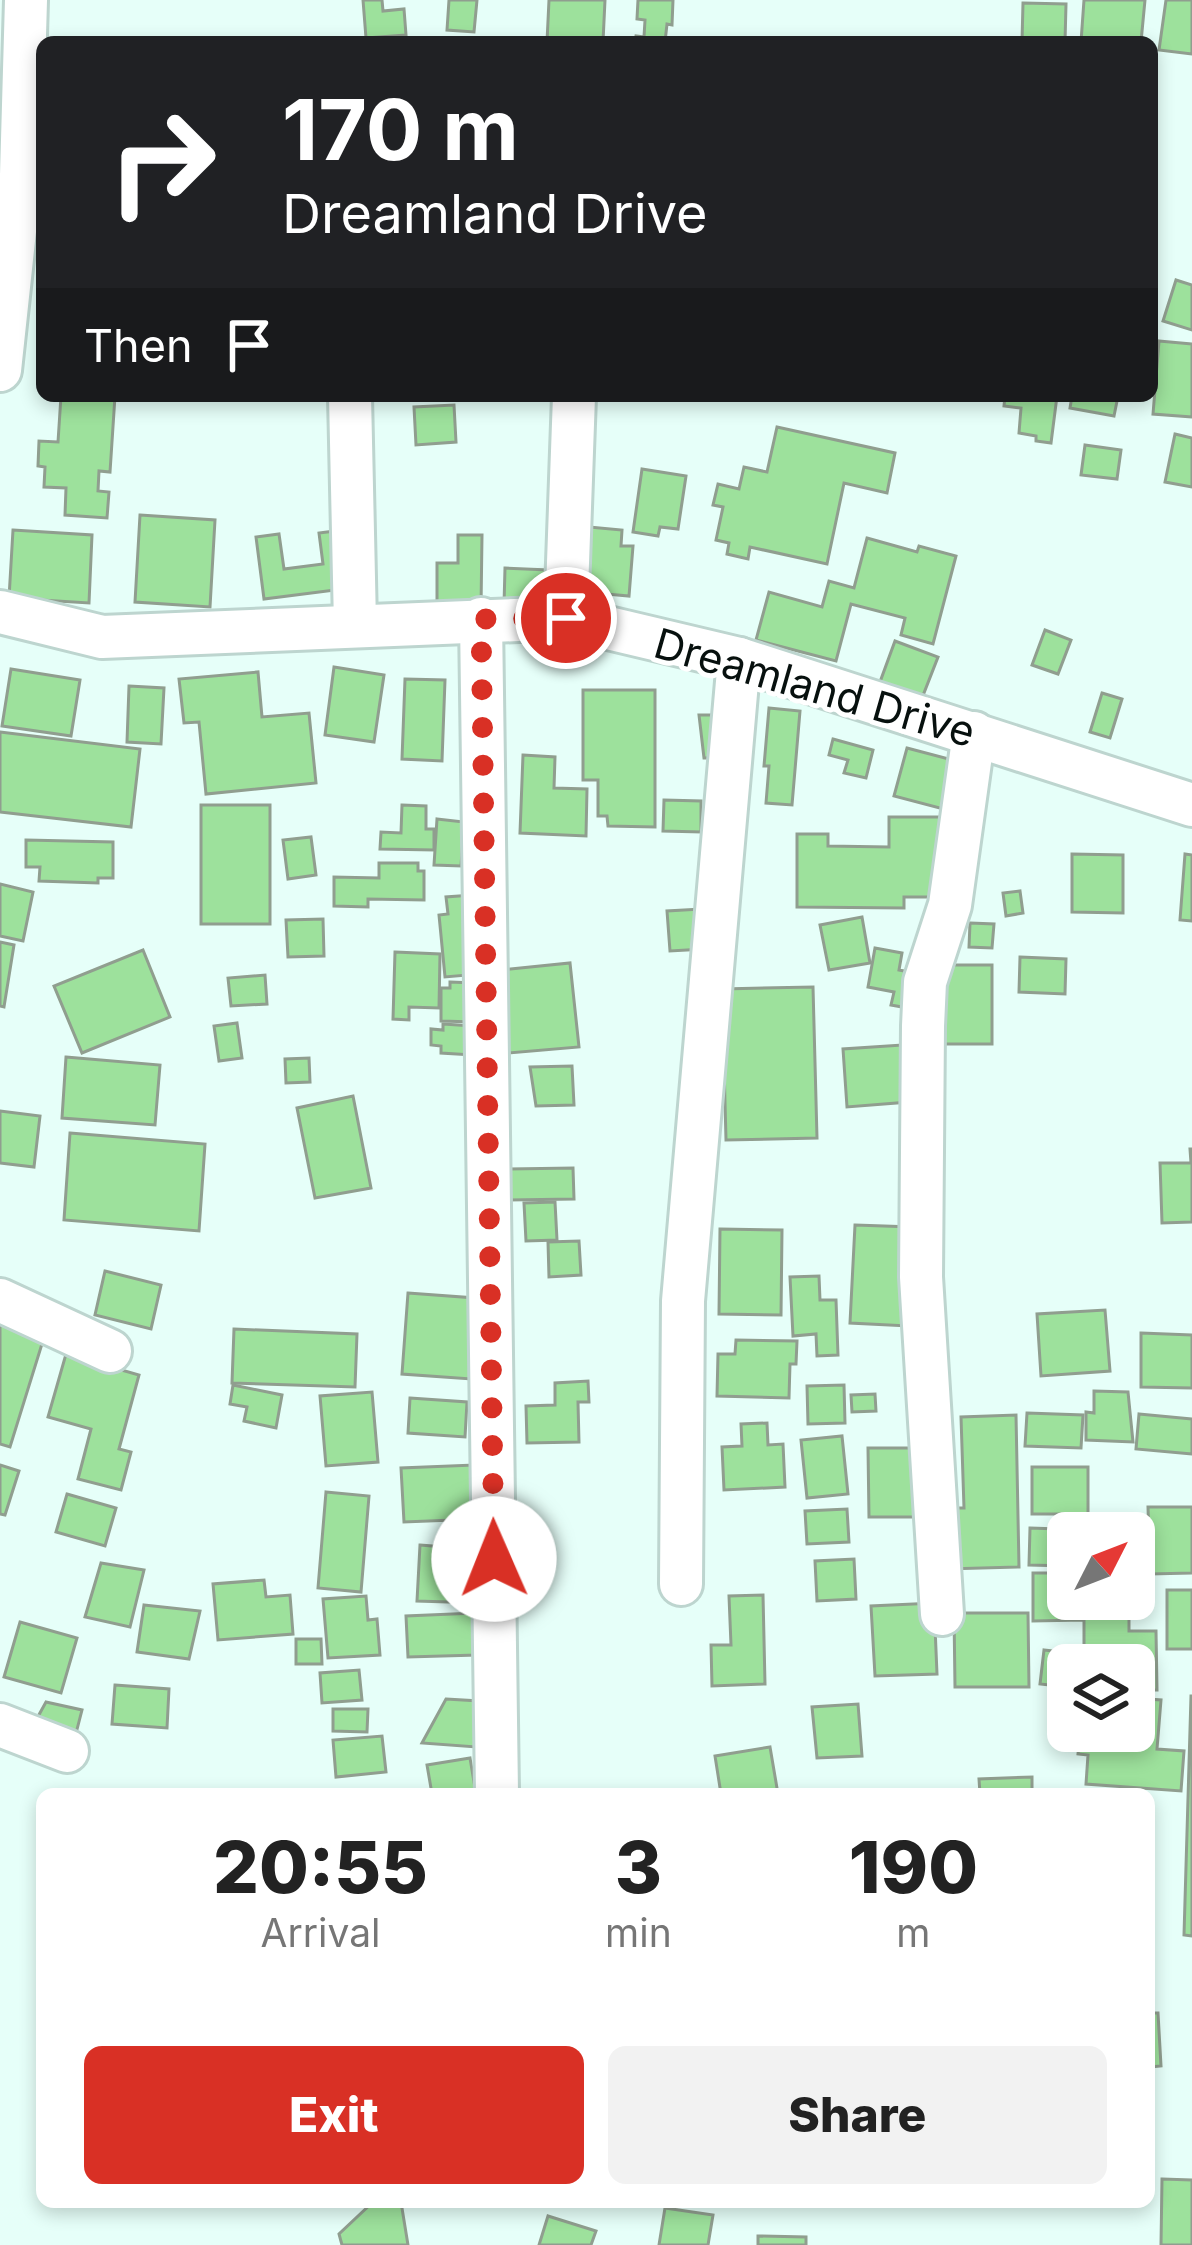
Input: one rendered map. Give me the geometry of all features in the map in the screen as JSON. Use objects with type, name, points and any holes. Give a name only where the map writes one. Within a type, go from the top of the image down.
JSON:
[{"type":"street","points":[[0,370],[21,175],[26,0]]},
{"type":"street","points":[[350,402],[355,624]]},
{"type":"street","points":[[566,618],[574,402]]},
{"type":"street","name":"Dreamland Drive","points":[[0,612],[102,637],[566,618],[739,659],[1192,805]]},
{"type":"street","points":[[481,619],[497,1788]]},
{"type":"street","points":[[681,1584],[683,1300],[739,659]]},
{"type":"street","points":[[942,1613],[921,1277],[923,1026],[926,982],[950,905],[974,733]]},
{"type":"street","points":[[0,1300],[110,1351]]},
{"type":"street","points":[[0,1725],[67,1751]]},
{"type":"building","points":[[363,0],[382,0],[383,11],[404,9],[406,35],[366,36]]},
{"type":"building","points":[[449,0],[477,0],[474,32],[447,30]]},
{"type":"building","points":[[549,0],[605,0],[603,36],[547,36]]},
{"type":"building","points":[[638,0],[673,0],[672,25],[667,24],[666,36],[644,36],[645,20],[637,19]]},
{"type":"building","points":[[1084,0],[1145,0],[1142,36],[1081,36]]},
{"type":"building","points":[[1166,0],[1192,0],[1192,54],[1159,50]]},
{"type":"building","points":[[1023,3],[1066,4],[1065,36],[1022,36]]},
{"type":"building","points":[[1176,280],[1192,285],[1192,330],[1163,321]]},
{"type":"building","points":[[1159,341],[1192,344],[1192,417],[1153,414],[1154,402],[1158,402]]},
{"type":"building","points":[[61,402],[115,402],[110,472],[99,471],[98,491],[109,492],[107,518],[65,515],[66,488],[44,487],[45,467],[38,466],[39,441],[58,442]]},
{"type":"building","points":[[1004,402],[1056,402],[1051,443],[1019,433],[1021,408],[1004,406]]},
{"type":"building","points":[[1071,402],[1117,402],[1114,416],[1070,408]]},
{"type":"building","points":[[454,405],[456,442],[416,445],[414,407]]},
{"type":"building","points":[[777,427],[895,453],[887,493],[844,483],[827,564],[750,547],[748,559],[727,554],[729,543],[716,540],[723,507],[713,505],[718,484],[739,489],[744,467],[767,472]]},
{"type":"building","points":[[1175,434],[1192,438],[1192,487],[1165,482]]},
{"type":"building","points":[[1085,445],[1121,450],[1117,479],[1081,475]]},
{"type":"building","points":[[642,469],[686,476],[678,529],[660,527],[658,536],[633,532]]},
{"type":"building","points":[[140,515],[215,520],[210,607],[135,602]]},
{"type":"building","points":[[589,527],[622,530],[621,546],[633,546],[629,596],[584,592]]},
{"type":"building","points":[[13,530],[92,535],[89,603],[9,598]]},
{"type":"building","points":[[335,531],[343,589],[264,599],[256,537],[279,534],[284,569],[323,564],[319,533]]},
{"type":"building","points":[[458,535],[482,535],[481,608],[437,607],[437,563],[458,563]]},
{"type":"building","points":[[867,538],[917,552],[919,546],[956,556],[933,644],[901,635],[905,618],[851,604],[836,661],[756,640],[769,592],[822,607],[829,581],[854,588]]},
{"type":"building","points":[[505,568],[548,570],[547,605],[504,605]]},
{"type":"building","points":[[1045,630],[1071,640],[1058,674],[1032,665]]},
{"type":"building","points":[[895,641],[938,657],[922,698],[880,682]]},
{"type":"building","points":[[334,667],[384,675],[374,742],[325,735]]},
{"type":"building","points":[[11,669],[80,680],[71,736],[2,726]]},
{"type":"building","points":[[258,672],[262,717],[309,713],[316,783],[206,794],[199,722],[184,723],[179,679]]},
{"type":"building","points":[[405,679],[445,680],[442,761],[402,759]]},
{"type":"building","points":[[129,686],[164,688],[161,744],[127,742]]},
{"type":"building","points":[[583,690],[655,690],[655,827],[608,826],[607,816],[598,816],[598,780],[583,780]]},
{"type":"building","points":[[1102,693],[1122,699],[1110,738],[1090,732]]},
{"type":"building","points":[[769,708],[800,711],[792,805],[766,803]]},
{"type":"building","points":[[699,715],[723,715],[724,758],[704,758]]},
{"type":"building","points":[[0,732],[140,749],[131,827],[0,812]]},
{"type":"building","points":[[833,739],[873,750],[866,778],[844,773],[848,760],[829,755]]},
{"type":"building","points":[[907,748],[964,763],[951,811],[894,796]]},
{"type":"building","points":[[523,755],[555,757],[554,788],[587,789],[586,836],[520,833]]},
{"type":"building","points":[[664,800],[701,801],[701,832],[663,831]]},
{"type":"building","points":[[201,805],[270,805],[270,924],[201,924]]},
{"type":"building","points":[[402,805],[426,806],[426,829],[434,829],[434,850],[380,849],[381,832],[401,833]]},
{"type":"building","points":[[889,817],[947,817],[948,897],[904,897],[904,908],[797,907],[797,834],[828,834],[828,846],[889,847]]},
{"type":"building","points":[[437,819],[464,822],[461,866],[434,865]]},
{"type":"building","points":[[311,837],[316,875],[288,879],[283,840]]},
{"type":"building","points":[[26,840],[113,842],[113,878],[98,878],[98,883],[39,881],[40,867],[26,867]]},
{"type":"building","points":[[1072,854],[1123,855],[1123,913],[1072,912]]},
{"type":"building","points":[[1185,854],[1192,855],[1192,921],[1180,920]]},
{"type":"building","points":[[379,863],[418,863],[418,871],[424,871],[424,900],[368,899],[368,907],[334,906],[334,877],[379,878]]},
{"type":"building","points":[[0,884],[33,892],[23,941],[0,936]]},
{"type":"building","points":[[1020,891],[1023,913],[1006,916],[1003,893]]},
{"type":"building","points":[[472,895],[480,974],[445,977],[439,915],[448,914],[446,897]]},
{"type":"building","points":[[701,909],[704,949],[670,951],[667,911]]},
{"type":"building","points":[[862,917],[870,963],[829,970],[820,925]]},
{"type":"building","points":[[323,919],[324,956],[288,957],[286,920]]},
{"type":"building","points":[[970,923],[994,924],[992,948],[969,947]]},
{"type":"building","points":[[0,942],[14,945],[4,1007],[0,1006]]},
{"type":"building","points":[[875,948],[902,953],[899,970],[920,974],[913,1009],[891,1005],[894,992],[868,987]]},
{"type":"building","points":[[143,950],[170,1017],[82,1053],[54,986]]},
{"type":"building","points":[[395,952],[440,954],[439,1008],[409,1007],[409,1020],[393,1019]]},
{"type":"building","points":[[1020,957],[1066,959],[1065,994],[1019,992]]},
{"type":"building","points":[[570,963],[579,1047],[509,1053],[501,970]]},
{"type":"building","points":[[942,965],[992,965],[992,1044],[942,1044]]},
{"type":"building","points":[[265,975],[267,1004],[231,1006],[228,978]]},
{"type":"building","points":[[450,982],[474,983],[474,1022],[441,1021],[441,988],[450,988]]},
{"type":"building","points":[[813,987],[817,1138],[726,1140],[722,989]]},
{"type":"building","points":[[237,1023],[242,1058],[219,1061],[214,1026]]},
{"type":"building","points":[[443,1024],[473,1026],[472,1055],[441,1053],[441,1046],[431,1045],[431,1029],[443,1030]]},
{"type":"building","points":[[917,1044],[921,1101],[847,1107],[843,1049]]},
{"type":"building","points":[[66,1057],[160,1065],[155,1125],[62,1118]]},
{"type":"building","points":[[309,1058],[310,1082],[286,1083],[285,1059]]},
{"type":"building","points":[[572,1066],[574,1105],[536,1106],[530,1067]]},
{"type":"building","points":[[353,1096],[371,1188],[315,1198],[297,1108]]},
{"type":"building","points":[[0,1111],[40,1116],[34,1167],[0,1163]]},
{"type":"building","points":[[70,1133],[205,1144],[199,1231],[64,1220]]},
{"type":"building","points":[[1192,1149],[1192,1222],[1162,1223],[1160,1163],[1191,1163]]},
{"type":"building","points":[[573,1168],[574,1199],[509,1200],[508,1169]]},
{"type":"building","points":[[555,1202],[557,1240],[526,1241],[524,1203]]},
{"type":"building","points":[[855,1225],[912,1227],[908,1326],[850,1323]]},
{"type":"building","points":[[720,1229],[782,1230],[781,1315],[719,1314]]},
{"type":"building","points":[[579,1241],[581,1275],[549,1277],[548,1242]]},
{"type":"building","points":[[105,1271],[161,1285],[151,1329],[95,1315]]},
{"type":"building","points":[[819,1276],[820,1300],[836,1300],[838,1355],[817,1356],[816,1334],[793,1336],[790,1277]]},
{"type":"building","points":[[408,1293],[475,1298],[471,1379],[402,1374]]},
{"type":"building","points":[[1105,1310],[1110,1371],[1041,1376],[1037,1314]]},
{"type":"building","points":[[0,1316],[46,1331],[10,1447],[0,1444]]},
{"type":"building","points":[[234,1329],[357,1334],[355,1387],[232,1383]]},
{"type":"building","points":[[1141,1333],[1192,1335],[1192,1388],[1141,1387]]},
{"type":"building","points":[[736,1340],[797,1341],[796,1364],[790,1364],[789,1398],[717,1396],[718,1354],[735,1354]]},
{"type":"building","points":[[66,1354],[139,1375],[119,1449],[131,1452],[121,1490],[78,1479],[91,1429],[48,1417]]},
{"type":"building","points":[[588,1381],[589,1402],[578,1402],[579,1442],[527,1443],[526,1406],[555,1405],[555,1383]]},
{"type":"building","points":[[233,1385],[282,1395],[276,1428],[244,1421],[247,1407],[230,1404]]},
{"type":"building","points":[[844,1385],[845,1423],[808,1424],[807,1386]]},
{"type":"building","points":[[1094,1391],[1128,1392],[1133,1442],[1086,1440],[1086,1412],[1094,1413]]},
{"type":"building","points":[[372,1392],[378,1462],[326,1466],[320,1396]]},
{"type":"building","points":[[875,1394],[876,1411],[852,1412],[851,1395]]},
{"type":"building","points":[[410,1398],[467,1402],[465,1437],[408,1433]]},
{"type":"building","points":[[1027,1413],[1083,1415],[1081,1448],[1025,1446]]},
{"type":"building","points":[[1139,1414],[1192,1419],[1192,1454],[1136,1449]]},
{"type":"building","points":[[1016,1415],[1019,1567],[946,1569],[944,1508],[964,1508],[961,1417]]},
{"type":"building","points":[[767,1423],[768,1445],[783,1444],[785,1487],[724,1490],[722,1447],[742,1446],[741,1424]]},
{"type":"building","points":[[842,1436],[848,1494],[807,1498],[801,1440]]},
{"type":"building","points":[[868,1448],[913,1448],[914,1517],[869,1517]]},
{"type":"building","points":[[0,1465],[19,1471],[5,1515],[0,1514]]},
{"type":"building","points":[[474,1465],[478,1519],[404,1522],[401,1468]]},
{"type":"building","points":[[1032,1467],[1088,1467],[1088,1512],[1032,1514]]},
{"type":"building","points":[[326,1492],[369,1496],[361,1592],[318,1588]]},
{"type":"building","points":[[67,1494],[116,1508],[105,1546],[56,1532]]},
{"type":"building","points":[[1148,1507],[1192,1507],[1192,1573],[1155,1574],[1155,1512],[1148,1512]]},
{"type":"building","points":[[847,1509],[849,1542],[807,1544],[805,1511]]},
{"type":"building","points":[[1030,1528],[1047,1529],[1047,1565],[1029,1565]]},
{"type":"building","points":[[420,1545],[444,1547],[443,1575],[480,1577],[479,1603],[417,1601]]},
{"type":"building","points":[[854,1559],[856,1599],[817,1601],[815,1561]]},
{"type":"building","points":[[101,1563],[144,1570],[130,1627],[85,1617]]},
{"type":"building","points":[[1033,1573],[1047,1573],[1047,1620],[1084,1620],[1033,1621]]},
{"type":"building","points":[[264,1580],[266,1597],[290,1595],[293,1634],[218,1640],[213,1584]]},
{"type":"building","points":[[1167,1590],[1192,1590],[1192,1649],[1167,1649]]},
{"type":"building","points":[[763,1595],[765,1684],[712,1686],[711,1645],[731,1645],[729,1596]]},
{"type":"building","points":[[366,1596],[368,1620],[377,1619],[380,1655],[328,1658],[323,1599]]},
{"type":"building","points":[[934,1603],[937,1674],[875,1676],[871,1606]]},
{"type":"building","points":[[144,1605],[200,1611],[189,1659],[137,1652]]},
{"type":"building","points":[[475,1613],[477,1655],[408,1657],[406,1616]]},
{"type":"building","points":[[954,1613],[1028,1613],[1029,1687],[955,1687]]},
{"type":"building","points":[[1084,1620],[1129,1620],[1129,1631],[1156,1631],[1157,1690],[1155,1644],[1084,1644]]},
{"type":"building","points":[[20,1622],[77,1638],[61,1693],[4,1677]]},
{"type":"building","points":[[296,1639],[321,1639],[322,1664],[296,1664]]},
{"type":"building","points":[[1044,1650],[1047,1650],[1047,1685],[1040,1684]]},
{"type":"building","points":[[359,1670],[362,1700],[322,1703],[320,1673]]},
{"type":"building","points":[[115,1685],[169,1689],[167,1728],[112,1724]]},
{"type":"building","points":[[1192,1696],[1192,1936],[1184,1935]]},
{"type":"building","points":[[446,1699],[479,1701],[476,1747],[422,1743]]},
{"type":"building","points":[[1155,1700],[1161,1700],[1157,1749],[1184,1751],[1181,1791],[1086,1784],[1088,1755],[1078,1754],[1155,1752]]},
{"type":"building","points":[[46,1702],[82,1710],[74,1741],[30,1731]]},
{"type":"building","points":[[858,1704],[862,1756],[817,1758],[812,1707]]},
{"type":"building","points":[[333,1709],[368,1709],[367,1732],[333,1731]]},
{"type":"building","points":[[382,1736],[386,1772],[336,1777],[333,1740]]},
{"type":"building","points":[[770,1747],[777,1788],[720,1788],[715,1756]]},
{"type":"building","points":[[470,1758],[475,1788],[431,1788],[427,1765]]},
{"type":"building","points":[[1032,1777],[1032,1788],[980,1788],[979,1779]]},
{"type":"building","points":[[1155,2013],[1158,2013],[1161,2066],[1155,2066]]},
{"type":"building","points":[[1162,2179],[1192,2180],[1192,2245],[1161,2245]]},
{"type":"building","points":[[367,2208],[402,2208],[408,2245],[342,2245],[339,2234]]},
{"type":"building","points":[[665,2208],[713,2215],[708,2245],[659,2245]]},
{"type":"building","points":[[548,2216],[596,2231],[591,2245],[539,2245]]},
{"type":"building","points":[[758,2236],[806,2237],[806,2245],[758,2245]]},
{"type":"route","points":[[494,1559],[481,619],[566,618]]}]
